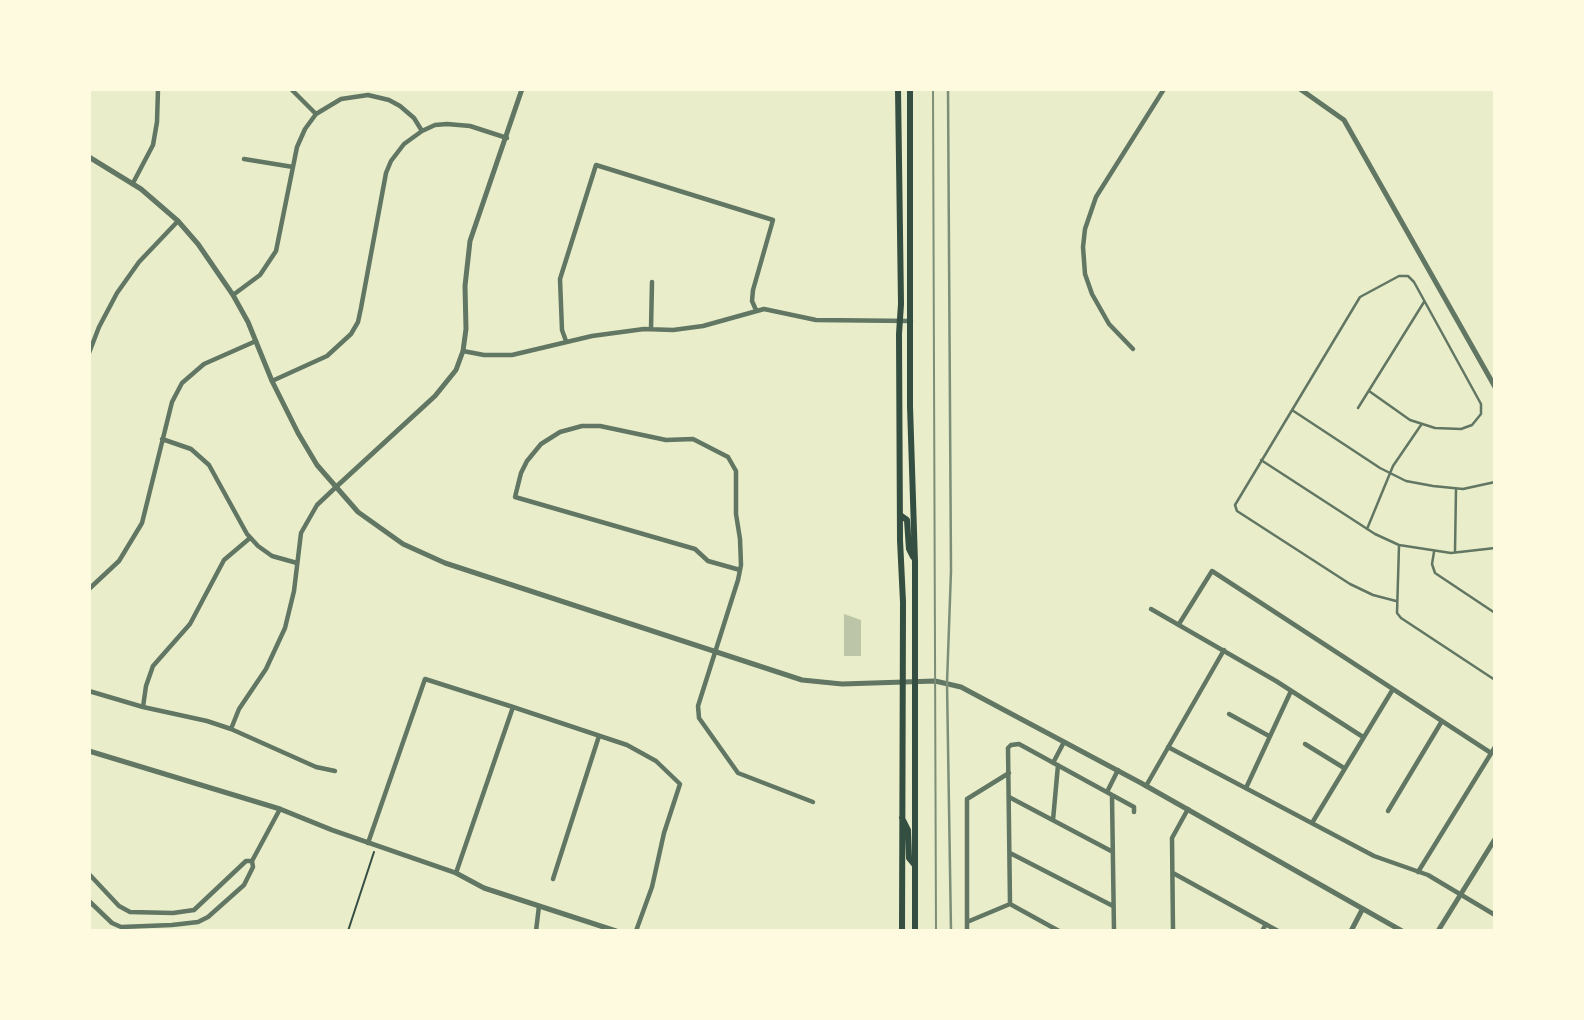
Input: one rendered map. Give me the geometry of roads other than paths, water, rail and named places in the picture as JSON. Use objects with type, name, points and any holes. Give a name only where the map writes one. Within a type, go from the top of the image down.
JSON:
[{"type":"main road","points":[[898,89],[900,515],[903,602],[902,931]]},
{"type":"main road","points":[[910,89],[910,407],[916,681],[915,931]]},
{"type":"main road","points":[[900,515],[907,520],[909,549],[915,562]]},
{"type":"main road","points":[[901,817],[908,830],[909,858],[915,866]]},
{"type":"street","points":[[133,183],[153,145],[158,89]]},
{"type":"street","points":[[291,89],[316,114]]},
{"type":"street","points":[[231,729],[239,709],[267,669],[277,649],[291,606],[301,533],[317,505],[442,389],[456,370],[463,351],[466,330],[466,263],[470,241],[522,89]]},
{"type":"street","points":[[1133,349],[1110,324],[1085,274],[1085,229],[1096,197],[1164,89]]},
{"type":"street","points":[[1300,89],[1344,120],[1495,387]]},
{"type":"street","points":[[233,295],[260,275],[276,250],[300,138],[316,114],[341,99],[368,95],[389,100],[409,112],[422,131]]},
{"type":"street","points":[[272,381],[327,356],[351,334],[358,322],[386,173],[397,152],[422,131],[435,125],[456,124],[507,138]]},
{"type":"street","points":[[89,157],[133,183],[177,221],[210,259],[233,295],[307,449],[358,512],[403,544],[428,556],[802,680],[842,684],[935,681],[961,687],[1118,770],[1402,931]]},
{"type":"street","points":[[244,159],[293,167]]},
{"type":"street","points":[[566,341],[562,330],[560,279],[596,165],[773,220],[753,290],[752,301],[756,310]]},
{"type":"street","points":[[89,353],[117,293],[139,262],[177,221]]},
{"type":"street","points":[[651,329],[652,282]]},
{"type":"street","points":[[463,351],[484,355],[512,355],[566,341],[651,329],[703,326],[756,310],[776,310],[803,319],[816,320],[911,321]]},
{"type":"street","points":[[89,589],[119,561],[136,536],[147,510],[175,393],[188,376],[204,363],[256,341]]},
{"type":"street","points":[[740,570],[708,561],[695,549],[515,497],[521,473],[541,444],[560,432],[582,426],[600,426],[666,440],[693,439],[724,453],[732,461],[736,471],[740,570],[698,706],[702,723],[738,773],[813,802]]},
{"type":"street","points":[[162,439],[191,449],[209,465],[250,538],[272,556],[297,563]]},
{"type":"street","points":[[143,707],[153,666],[190,624],[224,560],[250,538]]},
{"type":"street","points":[[1179,624],[1212,571],[1491,753]]},
{"type":"street","points":[[1151,609],[1224,650],[1363,737]]},
{"type":"street","points":[[1146,786],[1224,650]]},
{"type":"street","points":[[368,843],[425,679],[513,707],[645,754],[680,784],[664,833],[652,887],[636,931]]},
{"type":"street","points":[[1312,823],[1393,689]]},
{"type":"street","points":[[89,691],[231,729],[316,767],[335,771]]},
{"type":"street","points":[[1245,788],[1291,691]]},
{"type":"street","points":[[456,873],[513,707]]},
{"type":"street","points":[[1229,714],[1269,736]]},
{"type":"street","points":[[1388,811],[1442,721]]},
{"type":"street","points":[[553,879],[599,736]]},
{"type":"street","points":[[1054,820],[1055,764],[1065,741]]},
{"type":"street","points":[[1010,904],[1008,748],[1014,743],[1134,807],[1134,812]]},
{"type":"street","points":[[1305,744],[1344,768]]},
{"type":"street","points":[[1168,747],[1374,856],[1428,875],[1495,915]]},
{"type":"street","points":[[1418,872],[1495,747]]},
{"type":"street","points":[[89,751],[280,809],[456,873],[484,888],[616,931]]},
{"type":"street","points":[[1114,931],[1110,794],[1118,770]]},
{"type":"street","points":[[968,931],[967,799],[1009,773]]},
{"type":"street","points":[[1009,797],[1113,852]]},
{"type":"street","points":[[89,901],[112,923],[121,927],[198,922],[208,918],[244,885],[253,867],[252,861],[280,809]]},
{"type":"street","points":[[1172,931],[1172,838],[1188,809]]},
{"type":"street","points":[[1438,931],[1495,839]]},
{"type":"street","points":[[1010,853],[1113,906]]},
{"type":"street","points":[[89,874],[119,906],[130,912],[173,913],[194,910],[246,861],[252,861]]},
{"type":"street","points":[[1173,873],[1278,931]]},
{"type":"street","points":[[967,922],[1010,904]]},
{"type":"street","points":[[1010,904],[1059,931]]},
{"type":"street","points":[[536,931],[539,906]]},
{"type":"street","points":[[1351,931],[1362,910]]},
{"type":"street","points":[[1262,931],[1266,924]]},
{"type":"lane","points":[[1369,391],[1399,414],[1421,425],[1435,428],[1461,429],[1476,423],[1482,409],[1414,282],[1404,275],[1364,294],[1347,317],[1236,501],[1237,511],[1350,584],[1373,595],[1396,601]]},
{"type":"lane","points":[[1358,408],[1424,302]]},
{"type":"lane","points":[[1292,410],[1390,474],[1406,481],[1456,489],[1495,482]]},
{"type":"lane","points":[[1367,529],[1390,474],[1421,425]]},
{"type":"lane","points":[[1261,460],[1367,529],[1399,545],[1455,553],[1494,549]]},
{"type":"lane","points":[[1455,553],[1456,489]]},
{"type":"lane","points":[[1399,545],[1396,611],[1401,618],[1495,680]]},
{"type":"lane","points":[[1434,552],[1432,564],[1436,573],[1495,613]]},
{"type":"tram line","points":[[933,89],[936,931]]},
{"type":"railway","points":[[948,89],[951,571],[947,683],[951,931]]}]
